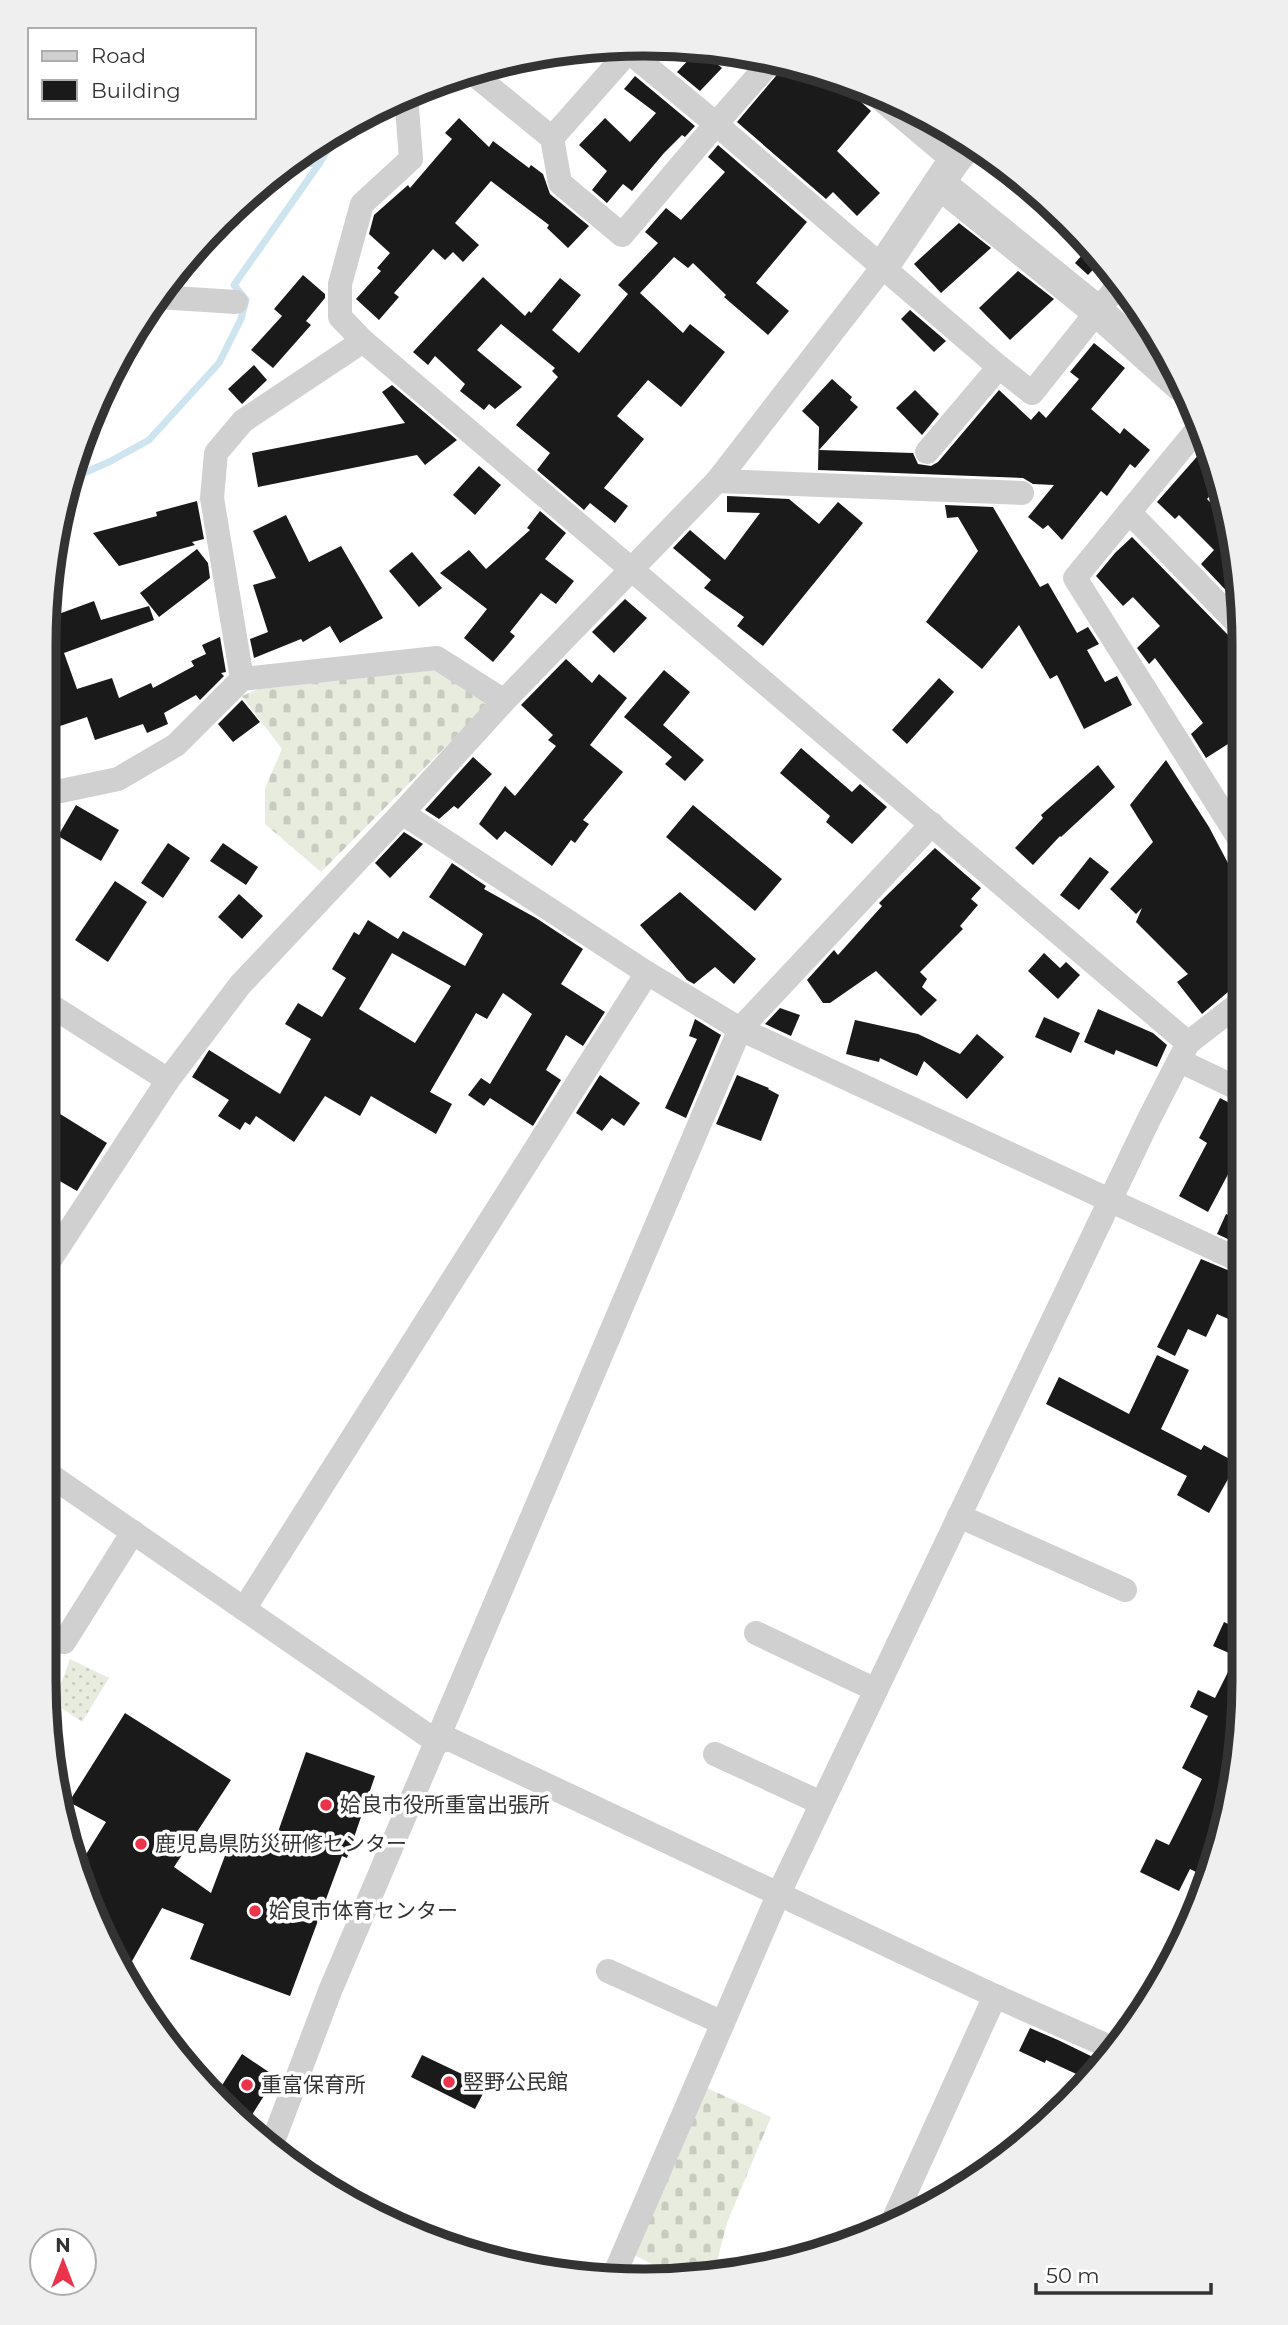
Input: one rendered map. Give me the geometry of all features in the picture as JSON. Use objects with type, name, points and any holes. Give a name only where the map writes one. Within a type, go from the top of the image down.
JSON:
[{"type":"street","points":[[635,56],[1032,393],[1113,290]]},
{"type":"street","points":[[552,138],[618,57]]},
{"type":"street","points":[[480,79],[552,138],[560,183],[622,235],[765,68]]},
{"type":"street","points":[[407,107],[411,159],[362,204],[340,284],[340,317],[363,341],[932,824],[1184,1052],[1232,1084]]},
{"type":"street","points":[[899,115],[954,162],[1096,310],[1164,371]]},
{"type":"street","points":[[56,1251],[168,1080],[240,985],[504,701],[717,481],[882,268],[954,162]]},
{"type":"street","points":[[169,298],[236,302]]},
{"type":"street","points":[[242,679],[212,498],[216,453],[243,421],[363,341]]},
{"type":"street","points":[[927,452],[999,367]]},
{"type":"street","points":[[1193,434],[1076,578],[1232,827]]},
{"type":"street","points":[[717,481],[1022,493]]},
{"type":"street","points":[[1129,512],[1231,617]]},
{"type":"street","points":[[56,791],[118,779],[176,745],[242,679],[437,658],[504,701]]},
{"type":"street","points":[[402,813],[648,973],[740,1029],[1232,1257]]},
{"type":"street","points":[[274,2138],[330,1991],[740,1029],[932,824]]},
{"type":"street","points":[[244,1609],[648,973]]},
{"type":"street","points":[[56,1009],[168,1080]]},
{"type":"street","points":[[617,2268],[779,1893],[1110,1201],[1184,1052],[1232,1010]]},
{"type":"street","points":[[56,1479],[437,1742],[449,1739],[995,1996],[1105,2045]]},
{"type":"street","points":[[959,1516],[1125,1590]]},
{"type":"street","points":[[56,1637],[64,1642],[133,1532]]},
{"type":"street","points":[[756,1633],[876,1690]]},
{"type":"street","points":[[715,1754],[821,1803]]},
{"type":"street","points":[[608,1971],[723,2023]]},
{"type":"street","points":[[897,2211],[995,1996]]},
{"type":"green space","points":[[435,670],[489,703],[321,872],[265,824],[265,788],[282,749],[242,696],[258,689]]},
{"type":"green space","points":[[70,1659],[109,1678],[82,1722],[57,1705],[56,1696]]},
{"type":"green space","points":[[700,2085],[771,2117],[727,2223],[716,2264],[661,2269],[632,2254]]},
{"type":"building","points":[[690,58],[720,61],[717,64],[722,68],[700,91],[677,72]]},
{"type":"building","points":[[779,72],[858,97],[871,111],[837,151],[880,193],[857,216],[833,192],[826,199],[737,122]]},
{"type":"building","points":[[635,76],[695,126],[664,153],[632,191],[623,184],[607,203],[592,190],[607,171],[579,145],[605,118],[630,142],[656,113],[624,89]]},
{"type":"building","points":[[459,118],[489,147],[493,141],[529,168],[531,165],[543,174],[550,194],[589,226],[568,248],[547,228],[549,225],[491,181],[455,223],[479,245],[463,262],[453,252],[445,260],[433,249],[394,293],[399,297],[379,320],[356,299],[381,271],[377,268],[390,253],[369,234],[374,215],[408,185],[410,188],[452,139],[445,133]]},
{"type":"building","points":[[718,145],[807,222],[756,283],[789,311],[768,335],[724,297],[726,295],[693,263],[688,268],[674,257],[640,293],[683,333],[690,324],[725,352],[681,407],[648,380],[617,416],[644,439],[604,488],[628,506],[615,523],[590,503],[584,510],[537,470],[550,453],[516,425],[558,377],[552,371],[555,368],[501,324],[477,350],[522,387],[495,409],[489,404],[484,410],[460,391],[465,384],[435,356],[428,365],[413,352],[483,277],[525,316],[529,311],[531,313],[560,278],[581,295],[552,330],[579,353],[628,294],[618,285],[658,243],[645,232],[666,208],[681,220],[725,172],[708,157]]},
{"type":"building","points":[[959,223],[991,248],[941,293],[914,264]]},
{"type":"building","points":[[1084,253],[1095,267],[1088,275],[1075,263]]},
{"type":"building","points":[[1018,271],[1054,299],[1010,340],[979,308]]},
{"type":"building","points":[[303,275],[325,294],[325,298],[306,321],[311,325],[273,368],[251,350],[282,316],[274,309]]},
{"type":"building","points":[[910,310],[946,341],[934,352],[901,319]]},
{"type":"building","points":[[1094,343],[1125,368],[1091,409],[1120,434],[1124,428],[1150,450],[1135,468],[1130,464],[1107,496],[1101,491],[1062,540],[1048,525],[1043,529],[1028,517],[1054,485],[1033,484],[1023,478],[818,470],[819,427],[802,411],[832,379],[852,397],[850,400],[858,407],[819,450],[913,453],[918,464],[931,466],[938,462],[999,390],[1031,420],[1039,411],[1046,418],[1079,379],[1070,372]]},
{"type":"building","points":[[254,365],[267,380],[242,404],[228,389]]},
{"type":"building","points":[[392,385],[457,440],[425,465],[417,455],[258,487],[252,453],[405,423],[382,392]]},
{"type":"building","points":[[915,390],[939,414],[922,435],[896,408]]},
{"type":"building","points":[[1200,453],[1212,493],[1207,499],[1216,508],[1221,529],[1230,594],[1201,564],[1214,550],[1179,515],[1175,519],[1157,502]]},
{"type":"building","points":[[479,466],[501,485],[475,515],[453,495]]},
{"type":"building","points":[[727,496],[789,499],[819,524],[838,502],[863,523],[763,646],[737,626],[744,617],[704,588],[711,580],[673,548],[690,530],[725,560],[760,513],[727,512]]},
{"type":"building","points":[[197,501],[204,539],[192,542],[195,545],[119,566],[93,533],[157,516],[156,512]]},
{"type":"building","points":[[945,505],[993,507],[1040,587],[1048,583],[1077,633],[1088,627],[1099,644],[1087,650],[1105,682],[1117,676],[1132,705],[1084,729],[1057,675],[1050,679],[1019,625],[982,669],[926,622],[978,551],[958,517],[947,518]]},
{"type":"building","points":[[540,511],[566,533],[545,559],[574,581],[556,604],[541,593],[510,632],[515,636],[493,662],[464,638],[487,609],[440,573],[469,550],[486,569],[530,530],[527,528]]},
{"type":"building","points":[[286,515],[309,562],[341,546],[383,618],[340,643],[330,626],[303,642],[301,639],[254,658],[250,639],[268,632],[253,585],[276,578],[253,531]]},
{"type":"building","points":[[1132,537],[1232,636],[1232,751],[1228,744],[1206,758],[1191,734],[1203,723],[1155,658],[1149,664],[1137,648],[1160,626],[1133,597],[1123,606],[1096,576]]},
{"type":"building","points":[[197,549],[208,563],[210,578],[159,617],[140,593]]},
{"type":"building","points":[[412,552],[442,588],[419,607],[389,571]]},
{"type":"building","points":[[625,599],[647,618],[614,653],[592,632]]},
{"type":"building","points":[[94,601],[101,620],[149,606],[154,620],[64,653],[77,689],[112,678],[119,698],[151,683],[153,688],[194,666],[191,661],[206,654],[202,645],[220,637],[226,672],[221,673],[224,676],[200,700],[196,695],[164,713],[168,724],[147,733],[143,724],[95,740],[87,717],[56,727],[57,615]]},
{"type":"building","points":[[566,659],[592,683],[599,674],[627,698],[590,745],[623,772],[583,820],[589,824],[575,843],[571,840],[552,866],[505,831],[497,840],[479,824],[505,786],[515,796],[556,746],[548,740],[553,735],[521,705]]},
{"type":"building","points":[[664,670],[690,692],[663,725],[704,760],[685,781],[665,764],[672,757],[624,717]]},
{"type":"building","points":[[939,678],[954,692],[907,744],[892,730]]},
{"type":"building","points":[[242,700],[260,722],[233,742],[218,724]]},
{"type":"building","points":[[801,748],[852,792],[860,784],[887,807],[852,844],[826,822],[830,816],[780,773]]},
{"type":"building","points":[[473,757],[492,774],[458,809],[454,806],[439,819],[425,810]]},
{"type":"building","points":[[1166,760],[1209,827],[1232,871],[1232,989],[1202,1014],[1177,982],[1188,974],[1136,922],[1142,908],[1136,914],[1110,889],[1153,842],[1130,805]]},
{"type":"building","points":[[1098,765],[1115,787],[1060,836],[1033,865],[1015,848],[1043,818],[1041,815]]},
{"type":"building","points":[[76,805],[119,830],[101,861],[58,836]]},
{"type":"building","points":[[693,805],[782,879],[755,911],[666,837]]},
{"type":"building","points":[[404,832],[423,844],[390,878],[375,863]]},
{"type":"building","points":[[168,843],[190,858],[163,898],[141,883]]},
{"type":"building","points":[[223,843],[258,867],[246,885],[210,861]]},
{"type":"building","points":[[935,848],[981,888],[971,899],[978,905],[960,926],[963,929],[920,972],[927,979],[922,987],[937,1000],[921,1016],[876,971],[830,1003],[823,1003],[807,980],[834,950],[838,955],[882,906],[879,903]]},
{"type":"building","points":[[1090,857],[1109,872],[1079,910],[1060,895]]},
{"type":"building","points":[[452,863],[486,886],[484,889],[536,918],[583,949],[561,984],[605,1012],[583,1046],[566,1035],[546,1070],[561,1080],[533,1126],[490,1098],[484,1106],[468,1095],[481,1078],[490,1084],[532,1014],[503,993],[487,1019],[476,1013],[430,1092],[452,1104],[436,1134],[371,1096],[360,1116],[325,1096],[294,1142],[256,1116],[250,1125],[245,1122],[240,1130],[218,1116],[229,1100],[192,1077],[209,1050],[280,1094],[311,1039],[285,1024],[298,1003],[322,1017],[346,978],[332,969],[354,932],[359,935],[368,920],[398,939],[403,931],[465,966],[483,934],[429,897]],"holes":[[[392,953],[451,986],[415,1043],[359,1009]]]},
{"type":"building","points":[[115,881],[147,902],[108,962],[75,940]]},
{"type":"building","points":[[680,892],[756,959],[734,984],[715,967],[694,984],[687,980],[640,925]]},
{"type":"building","points":[[239,894],[263,916],[242,939],[218,917]]},
{"type":"building","points":[[1044,953],[1060,968],[1066,962],[1080,975],[1058,999],[1028,971]]},
{"type":"building","points":[[780,1008],[800,1015],[791,1036],[765,1024]]},
{"type":"building","points":[[1098,1009],[1153,1033],[1167,1045],[1157,1067],[1116,1050],[1114,1055],[1084,1042]]},
{"type":"building","points":[[1044,1017],[1080,1033],[1071,1053],[1035,1037]]},
{"type":"building","points":[[695,1019],[721,1035],[686,1118],[665,1108],[697,1039],[689,1036]]},
{"type":"building","points":[[855,1020],[918,1034],[960,1054],[977,1034],[1004,1057],[967,1099],[924,1061],[917,1076],[880,1058],[879,1062],[846,1054]]},
{"type":"building","points":[[600,1075],[640,1103],[624,1126],[612,1118],[602,1131],[576,1113]]},
{"type":"building","points":[[737,1075],[779,1095],[761,1141],[716,1124]]},
{"type":"building","points":[[1220,1098],[1232,1104],[1232,1167],[1208,1212],[1179,1196],[1207,1143],[1199,1138]]},
{"type":"building","points":[[56,1111],[107,1143],[77,1191],[56,1179]]},
{"type":"building","points":[[1226,1214],[1232,1217],[1232,1241],[1217,1234]]},
{"type":"building","points":[[1201,1259],[1232,1272],[1232,1321],[1217,1314],[1206,1337],[1188,1329],[1175,1356],[1157,1347]]},
{"type":"building","points":[[1157,1355],[1189,1370],[1161,1429],[1201,1450],[1204,1445],[1232,1460],[1232,1472],[1209,1513],[1177,1495],[1187,1476],[1046,1404],[1059,1377],[1129,1414]]},
{"type":"building","points":[[1224,1622],[1232,1626],[1232,1654],[1213,1646]]},
{"type":"building","points":[[1232,1664],[1231,1719],[1222,1791],[1217,1800],[1220,1801],[1200,1874],[1190,1869],[1179,1891],[1140,1872],[1156,1839],[1169,1845],[1202,1779],[1182,1768],[1208,1716],[1190,1707],[1198,1690],[1215,1698]]},
{"type":"building","points":[[125,1713],[231,1780],[174,1867],[211,1893],[232,1837],[271,1852],[306,1752],[375,1776],[347,1858],[342,1856],[290,1996],[190,1959],[204,1924],[162,1908],[130,1965],[101,1906],[84,1858],[106,1822],[69,1802]]},
{"type":"building","points":[[1030,2028],[1095,2058],[1080,2076],[1019,2051]]},
{"type":"building","name":"重富保育所","points":[[242,2054],[276,2077],[250,2118],[220,2088]]},
{"type":"building","name":"竪野公民館","points":[[422,2055],[487,2086],[475,2109],[411,2077]]},
{"type":"waterway","points":[[319,164],[329,148]]},
{"type":"waterway","points":[[81,474],[149,440],[219,363],[241,319],[246,300],[234,285],[319,164],[306,163]]},
{"type":"place","name":"姶良市役所重富出張所","points":[[326,1805]]},
{"type":"place","name":"鹿児島県防災研修センター","points":[[141,1844]]},
{"type":"place","name":"姶良市体育センター","points":[[255,1911]]},
{"type":"place","name":"竪野公民館","points":[[449,2082]]},
{"type":"place","name":"重富保育所","points":[[247,2085]]}]
